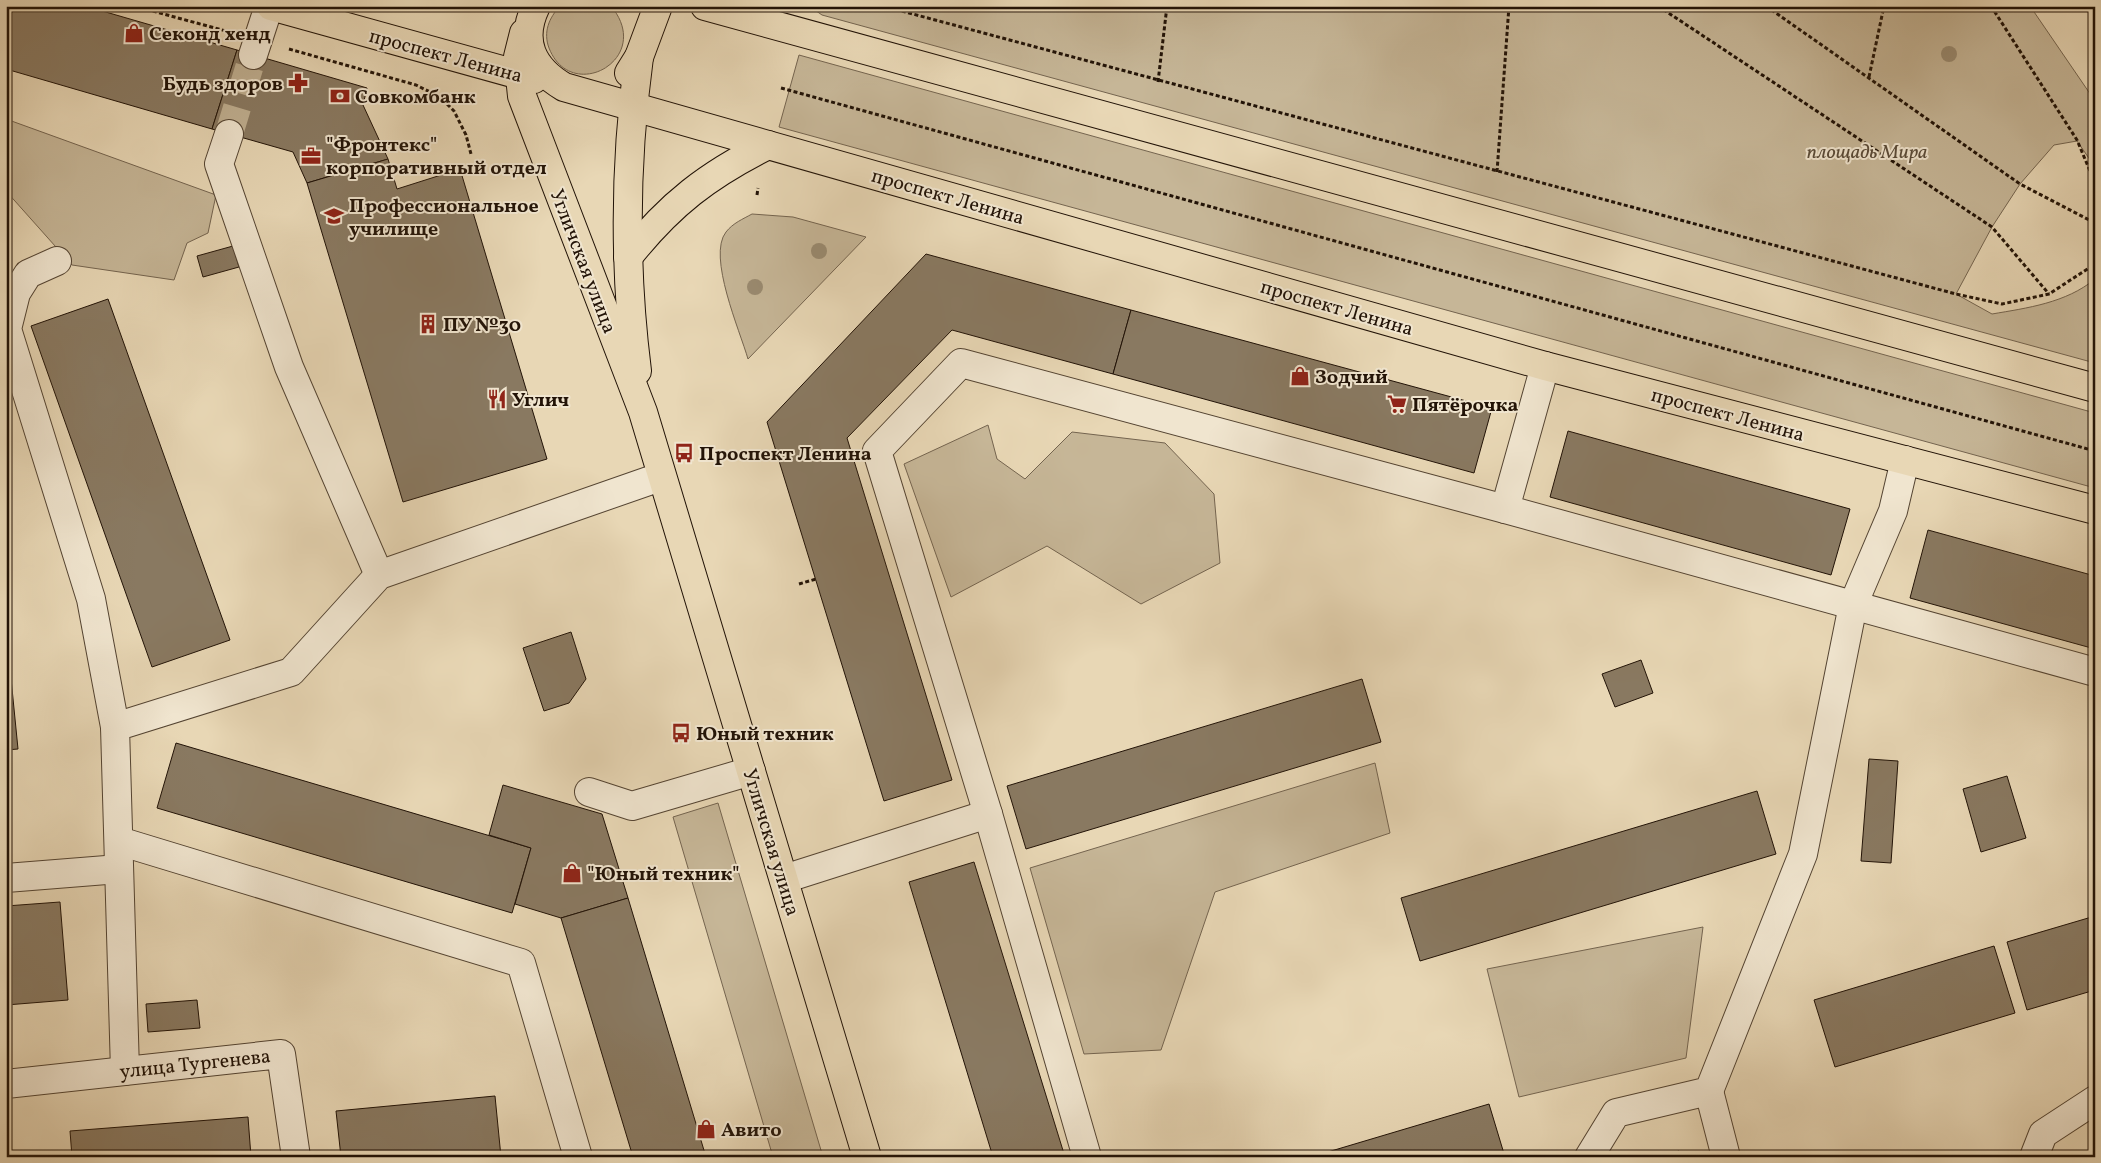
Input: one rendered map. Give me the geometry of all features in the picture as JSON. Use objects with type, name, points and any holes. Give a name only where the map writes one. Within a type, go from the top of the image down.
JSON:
[{"type":"main road","name":"проспект Ленина","points":[[270,6],[632,106],[1545,366],[2095,510]]},
{"type":"main road","points":[[637,6],[643,22],[642,48]]},
{"type":"main road","points":[[532,14],[531,51],[538,66],[550,78],[573,90],[599,90],[613,85],[628,73],[642,48],[658,6]]},
{"type":"main road","points":[[705,6],[784,18],[2095,388]]},
{"type":"main road","name":"Угличская улица","points":[[532,14],[518,57],[518,74],[522,96],[643,412],[660,477],[784,879],[867,1157]]},
{"type":"main road","name":"Угличская улица","points":[[642,48],[632,106],[628,256],[635,351],[643,412]]},
{"type":"main road","points":[[628,256],[652,227],[698,186],[727,166],[768,145]]},
{"type":"street","points":[[256,48],[270,6]]},
{"type":"street","points":[[229,134],[219,164],[222,173],[289,367],[379,575]]},
{"type":"street","points":[[57,261],[28,274],[16,294],[7,329],[91,599],[115,727],[125,1071]]},
{"type":"street","points":[[1087,1157],[988,814],[877,451],[961,363],[1505,509],[2095,672]]},
{"type":"street","points":[[1505,509],[1545,366]]},
{"type":"street","points":[[1726,1157],[1708,1092],[1803,854],[1853,605],[1893,511],[1905,460]]},
{"type":"street","points":[[115,727],[291,672],[379,575],[660,477]]},
{"type":"street","points":[[589,792],[632,806],[751,771]]},
{"type":"street","points":[[784,879],[988,814]]},
{"type":"street","points":[[119,841],[522,962],[578,1157]]},
{"type":"street","points":[[6,878],[119,869]]},
{"type":"street","name":"улица Тургенева","points":[[6,1084],[281,1054],[296,1157]]},
{"type":"street","points":[[1588,1157],[1616,1113],[1708,1092]]},
{"type":"street","points":[[2034,1157],[2043,1134],[2095,1100]]},
{"type":"path","points":[[134,6],[256,48],[416,85],[440,97],[454,111],[466,135],[471,154]]},
{"type":"path","points":[[883,6],[1158,82],[1956,294],[2002,304],[2049,294],[2093,267],[2095,255]]},
{"type":"path","points":[[1158,82],[1167,6]]},
{"type":"path","points":[[1497,172],[1510,6]]},
{"type":"path","points":[[1658,6],[1992,227],[2049,294]]},
{"type":"path","points":[[1766,6],[2020,184],[2095,222]]},
{"type":"path","points":[[1869,77],[1884,6]]},
{"type":"path","points":[[1991,6],[2077,140],[2095,183]]},
{"type":"path","points":[[781,88],[2095,451]]},
{"type":"path","points":[[799,584],[816,579]]},
{"type":"green space","points":[[560,6],[611,6],[622,25],[623,43],[617,58],[605,68],[590,74],[574,73],[560,65],[549,48],[547,31],[550,20]]},
{"type":"green space","name":"площадь Мира","points":[[809,6],[2030,6],[2095,101],[2095,167],[2077,141],[2054,145],[2020,184],[1992,227],[1956,294],[1992,314],[2032,307],[2059,299],[2072,294],[2095,279],[2095,363],[822,15]]},
{"type":"green space","points":[[799,55],[2095,413],[2095,488],[779,127]]},
{"type":"green space","points":[[6,119],[216,195],[208,233],[187,243],[174,280],[72,265],[6,191]]},
{"type":"green space","points":[[752,214],[793,217],[866,237],[748,359],[727,294],[720,258],[721,243],[726,232]]},
{"type":"green space","points":[[988,425],[997,459],[1025,479],[1072,432],[1165,443],[1214,494],[1220,563],[1141,604],[1047,546],[951,597],[904,464]]},
{"type":"green space","points":[[1375,763],[1390,833],[1215,892],[1161,1050],[1084,1054],[1030,868]]},
{"type":"green space","points":[[718,803],[823,1157],[773,1157],[673,817]]},
{"type":"green space","points":[[1703,927],[1686,1058],[1519,1097],[1487,969]]},
{"type":"building","points":[[6,6],[85,6],[237,50],[212,129],[6,69]]},
{"type":"building","points":[[237,50],[367,88],[363,105],[388,159],[307,183],[293,152],[212,129]]},
{"type":"building","name":"ПУ №30","points":[[388,159],[397,189],[460,169],[547,459],[403,502],[307,183]]},
{"type":"building","points":[[233,246],[239,267],[203,277],[197,256]]},
{"type":"building","points":[[926,254],[1131,310],[1113,374],[952,330],[847,438],[952,780],[884,801],[767,422]]},
{"type":"building","points":[[108,299],[230,640],[152,667],[31,326]]},
{"type":"building","points":[[1131,310],[1492,408],[1474,473],[1113,374]]},
{"type":"building","points":[[1568,431],[1850,509],[1831,575],[1550,497]]},
{"type":"building","points":[[1928,530],[2095,576],[2095,649],[1910,598]]},
{"type":"building","points":[[6,628],[18,749],[6,750]]},
{"type":"building","points":[[571,632],[586,679],[569,703],[544,711],[523,648]]},
{"type":"building","points":[[1641,660],[1653,693],[1615,707],[1602,674]]},
{"type":"building","points":[[1362,679],[1381,742],[1026,849],[1007,786]]},
{"type":"building","points":[[176,743],[531,848],[512,913],[157,808]]},
{"type":"building","points":[[1869,759],[1898,761],[1891,863],[1861,861]]},
{"type":"building","points":[[2007,776],[2026,838],[1981,852],[1963,789]]},
{"type":"building","name":"\"Юный техник\"","points":[[503,785],[602,814],[628,898],[561,918],[515,904],[531,848],[489,835]]},
{"type":"building","points":[[1757,791],[1776,854],[1420,961],[1401,898]]},
{"type":"building","points":[[974,862],[1065,1157],[993,1157],[909,882]]},
{"type":"building","points":[[628,898],[706,1157],[633,1157],[561,918]]},
{"type":"building","points":[[60,902],[68,1000],[6,1005],[6,906]]},
{"type":"building","points":[[2095,916],[2095,990],[2027,1010],[2007,942]]},
{"type":"building","points":[[1994,946],[2015,1013],[1835,1067],[1814,1000]]},
{"type":"building","points":[[197,1000],[200,1028],[148,1032],[146,1004]]},
{"type":"building","points":[[495,1096],[501,1157],[341,1157],[336,1111]]},
{"type":"building","points":[[1489,1104],[1505,1157],[1311,1157]]},
{"type":"building","points":[[248,1117],[251,1157],[72,1157],[70,1131]]},
{"type":"building","points":[[1679,1151],[1681,1157],[1658,1157]]},
{"type":"tunnel","points":[[229,134],[253,55]]},
{"type":"place","name":"Секонд хенд","points":[[134,33]]},
{"type":"place","name":"Будь здоров","points":[[298,83]]},
{"type":"place","name":"Совкомбанк","points":[[340,96]]},
{"type":"place","name":"\"Фронтекс\" корпоративный отдел","points":[[311,156]]},
{"type":"place","name":"Профессиональное училище","points":[[334,216]]},
{"type":"place","name":"ПУ №30","points":[[428,324]]},
{"type":"place","name":"Зодчий","points":[[1300,376]]},
{"type":"place","name":"Углич","points":[[497,399]]},
{"type":"place","name":"Пятёрочка","points":[[1397,404]]},
{"type":"place","name":"Проспект Ленина","points":[[684,453]]},
{"type":"place","name":"Юный техник","points":[[681,733]]},
{"type":"place","name":"\"Юный техник\"","points":[[572,873]]},
{"type":"place","name":"Авито","points":[[706,1129]]}]
